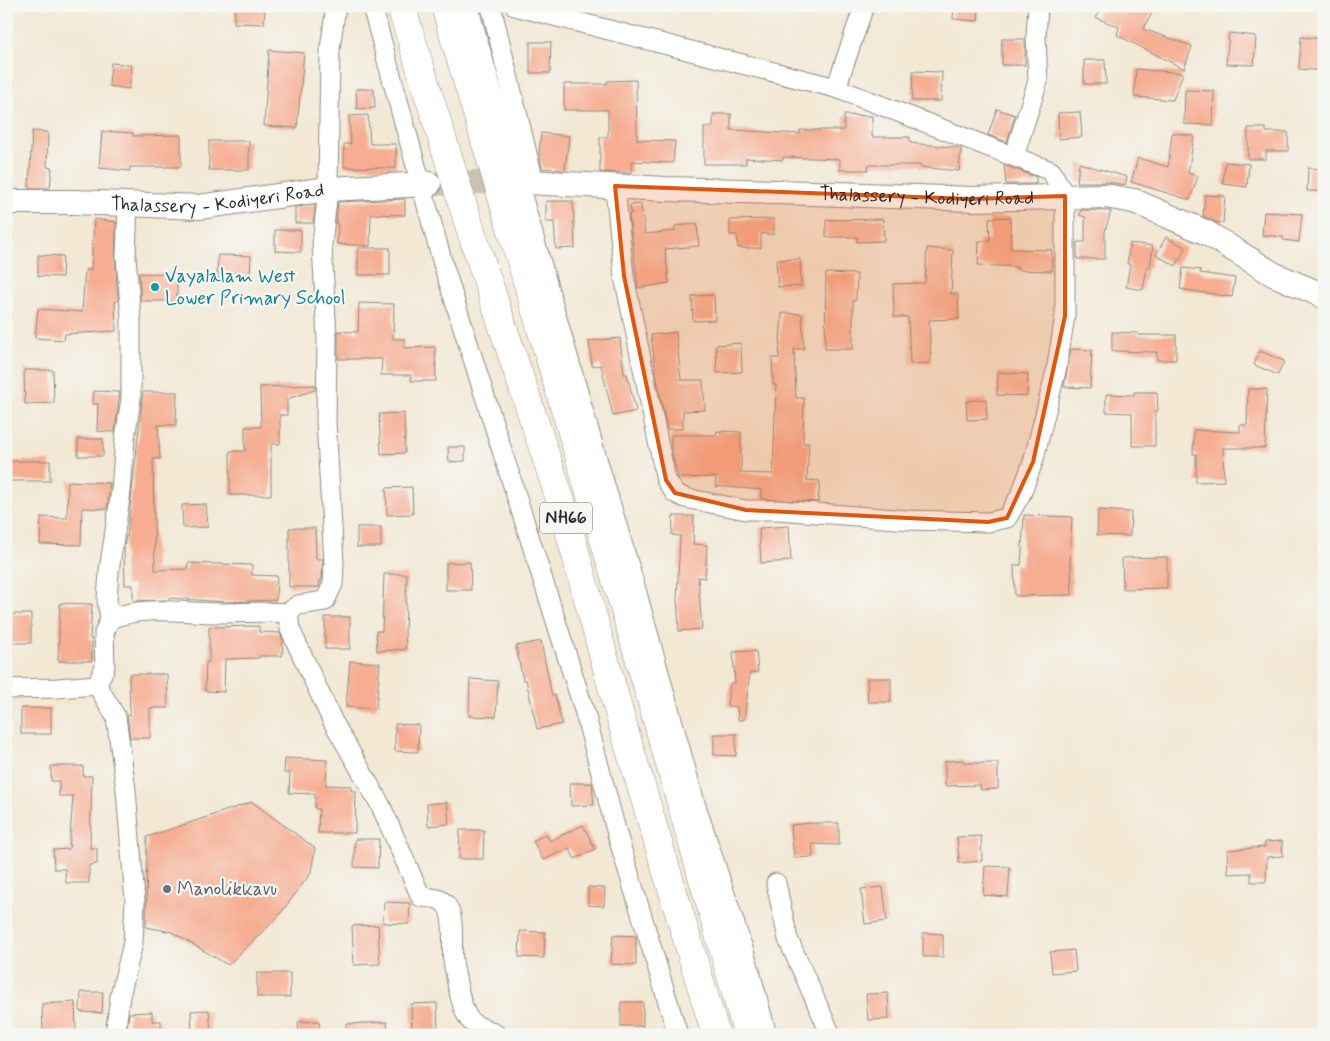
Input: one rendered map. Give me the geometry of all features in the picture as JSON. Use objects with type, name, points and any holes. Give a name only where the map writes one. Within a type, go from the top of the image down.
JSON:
[{"type":"highway","name":"NH66","points":[[401,6],[470,228],[563,508],[622,723],[716,1035]]},
{"type":"highway","name":"NH66","points":[[445,6],[630,627],[748,1035]]},
{"type":"main road","name":"Thalassery - Kodiyeri Road","points":[[519,181],[971,199],[1105,196],[1134,201],[1207,233],[1272,274],[1324,296]]},
{"type":"main road","name":"Thalassery - Kodiyeri Road","points":[[6,202],[199,207],[328,189],[425,184]]},
{"type":"street","points":[[110,619],[125,613],[164,610],[216,613],[288,613],[298,605],[325,601],[333,584],[334,563],[326,421],[327,338],[322,245],[328,189],[330,49],[336,6]]},
{"type":"street","points":[[372,6],[425,184],[477,375],[585,713],[617,834],[678,1035]]},
{"type":"street","points":[[468,6],[635,586],[696,806],[748,964],[767,1035]]},
{"type":"street","points":[[491,6],[519,181]]},
{"type":"street","points":[[515,6],[836,88],[1051,171],[1065,196],[1065,316],[1056,371],[1044,425],[1033,462],[1007,518],[988,522],[909,520],[778,510],[746,510],[685,498],[674,493],[666,480],[624,276],[615,186]]},
{"type":"street","points":[[836,88],[864,6]]},
{"type":"street","points":[[1014,156],[1038,81],[1036,37],[1038,6]]},
{"type":"street","points":[[98,685],[105,667],[104,633],[110,619],[107,600],[109,571],[121,491],[125,438],[131,399],[131,318],[126,257],[128,204]]},
{"type":"street","points":[[288,613],[290,629],[332,720],[380,804],[421,897],[440,899],[448,906],[451,916],[453,960],[466,1015],[475,1026],[490,1030],[497,1035]]},
{"type":"street","points":[[6,689],[98,685]]},
{"type":"street","points":[[98,685],[116,717],[126,790],[135,901],[133,943],[120,996],[115,1035]]},
{"type":"street","points":[[776,883],[788,938],[831,1035]]},
{"type":"highlighted area","points":[[615,186],[971,199],[1065,196],[1065,316],[1033,462],[1007,518],[988,522],[746,510],[675,493],[666,480],[624,276]]},
{"type":"building","points":[[235,6],[265,6],[264,24],[234,23]]},
{"type":"building","points":[[954,6],[979,6],[978,21],[953,19]]},
{"type":"building","points":[[1101,6],[1138,6],[1152,13],[1143,29],[1192,46],[1184,69],[1117,35],[1119,27],[1096,18]]},
{"type":"building","points":[[1229,33],[1256,36],[1254,65],[1226,64]]},
{"type":"building","points":[[1301,37],[1324,39],[1324,71],[1299,69]]},
{"type":"building","points":[[1002,39],[1025,39],[1025,65],[1002,65]]},
{"type":"building","points":[[530,42],[551,42],[550,73],[530,73]]},
{"type":"building","points":[[269,50],[304,53],[297,128],[264,126]]},
{"type":"building","points":[[1084,60],[1105,60],[1106,84],[1084,84]]},
{"type":"building","points":[[111,63],[132,65],[129,89],[109,86]]},
{"type":"building","points":[[1136,69],[1183,73],[1173,100],[1134,97]]},
{"type":"building","points":[[913,71],[942,72],[941,101],[912,101]]},
{"type":"building","points":[[636,80],[637,140],[675,141],[673,163],[631,161],[631,173],[600,172],[600,137],[608,137],[608,110],[564,110],[564,84],[607,84],[607,81]]},
{"type":"building","points":[[356,89],[374,89],[375,108],[357,109]]},
{"type":"building","points":[[1185,90],[1214,91],[1213,125],[1184,124]]},
{"type":"building","points":[[997,109],[1015,115],[1007,142],[988,135]]},
{"type":"building","points":[[1080,112],[1082,137],[1059,139],[1058,113]]},
{"type":"building","points":[[713,114],[731,114],[731,130],[800,134],[800,130],[844,130],[844,115],[872,116],[872,137],[910,137],[910,143],[961,148],[959,171],[920,167],[920,165],[868,165],[868,170],[840,170],[840,159],[783,157],[783,160],[746,158],[746,164],[704,164],[704,127],[713,127]]},
{"type":"building","points":[[368,115],[370,144],[396,144],[396,168],[344,167],[344,144],[351,144],[349,116]]},
{"type":"building","points":[[1248,128],[1266,128],[1266,132],[1288,132],[1288,151],[1266,151],[1266,159],[1248,159]]},
{"type":"building","points":[[32,131],[48,132],[47,167],[52,168],[50,188],[29,188]]},
{"type":"building","points":[[102,131],[133,133],[133,136],[181,135],[181,167],[130,167],[130,171],[99,168]]},
{"type":"building","points":[[541,133],[569,136],[565,170],[542,168],[539,153]]},
{"type":"building","points":[[1172,133],[1194,136],[1188,173],[1198,176],[1190,200],[1131,182],[1138,158],[1168,167]]},
{"type":"building","points":[[209,141],[249,141],[249,170],[209,170]]},
{"type":"building","points":[[1225,162],[1249,164],[1247,187],[1223,184]]},
{"type":"building","points":[[1079,163],[1127,177],[1125,185],[1107,182],[1077,182]]},
{"type":"building","points":[[1004,165],[1036,177],[1036,184],[1006,184]]},
{"type":"building","points":[[1308,168],[1324,169],[1324,191],[1307,191]]},
{"type":"building","points":[[1205,195],[1225,196],[1223,223],[1215,222],[1203,216]]},
{"type":"building","points":[[405,199],[405,215],[371,214],[370,246],[337,244],[338,202]]},
{"type":"building","points":[[546,201],[573,201],[575,248],[556,249],[554,222],[546,222]]},
{"type":"building","points":[[641,204],[645,234],[675,231],[675,226],[697,224],[699,246],[665,249],[669,283],[638,288],[629,214],[631,214],[630,205]]},
{"type":"building","points":[[315,205],[313,223],[295,223],[295,207]]},
{"type":"building","points":[[1081,210],[1111,211],[1105,231],[1105,259],[1077,259],[1077,242],[1085,242],[1085,217],[1079,215]]},
{"type":"building","points":[[1264,212],[1302,214],[1299,242],[1283,240],[1283,237],[1262,235]]},
{"type":"building","points":[[1010,217],[1011,249],[1052,250],[1052,271],[1017,270],[1017,267],[978,265],[979,241],[990,241],[989,218]]},
{"type":"building","points":[[94,219],[116,222],[115,258],[118,301],[115,301],[116,331],[65,334],[64,340],[35,338],[38,309],[82,312],[85,270],[91,270]]},
{"type":"building","points":[[774,219],[774,234],[761,234],[761,248],[738,248],[737,235],[730,235],[730,220]]},
{"type":"building","points":[[883,219],[884,241],[857,242],[857,237],[826,237],[826,220]]},
{"type":"building","points":[[275,230],[301,230],[301,252],[275,251]]},
{"type":"building","points":[[1166,237],[1186,248],[1176,266],[1156,255]]},
{"type":"building","points":[[1130,243],[1153,246],[1150,267],[1147,267],[1143,290],[1126,287],[1130,264],[1127,264]]},
{"type":"building","points":[[358,248],[390,248],[390,275],[358,275]]},
{"type":"building","points":[[927,248],[953,250],[951,294],[958,294],[959,319],[929,320],[931,363],[910,364],[908,317],[894,317],[893,284],[925,283]]},
{"type":"building","points":[[38,255],[63,256],[62,277],[38,276]]},
{"type":"building","points":[[218,255],[251,256],[250,279],[217,278]]},
{"type":"building","points":[[800,259],[801,286],[778,287],[776,260]]},
{"type":"building","points":[[1183,268],[1201,270],[1200,273],[1235,278],[1232,297],[1180,289]]},
{"type":"building","name":"Vayalalam West Lower Primary School","points":[[139,273],[177,274],[177,301],[141,301]]},
{"type":"building","points":[[826,273],[857,274],[856,300],[853,300],[853,349],[825,349]]},
{"type":"building","points":[[714,295],[715,320],[693,321],[692,296]]},
{"type":"building","points":[[359,303],[394,304],[393,339],[404,339],[404,348],[435,347],[436,381],[411,381],[411,375],[381,375],[382,359],[338,359],[338,331],[358,332]]},
{"type":"building","points":[[782,313],[802,314],[804,349],[794,349],[796,398],[804,398],[803,443],[809,443],[807,480],[820,481],[818,502],[761,499],[761,490],[715,486],[716,477],[678,478],[671,449],[671,435],[716,435],[717,431],[741,432],[741,473],[773,474],[776,385],[773,385],[772,358],[779,358]]},
{"type":"building","points":[[676,332],[681,380],[703,380],[705,410],[683,411],[683,429],[667,429],[656,374],[651,335]]},
{"type":"building","points":[[1112,332],[1138,333],[1138,335],[1176,335],[1176,360],[1157,360],[1157,352],[1112,351]]},
{"type":"building","points":[[620,338],[624,374],[627,374],[636,411],[613,416],[601,365],[592,366],[589,341]]},
{"type":"building","points":[[741,343],[742,372],[717,373],[716,345]]},
{"type":"building","points":[[1071,349],[1092,350],[1090,388],[1064,387]]},
{"type":"building","points":[[1260,351],[1284,361],[1278,375],[1254,365]]},
{"type":"building","points":[[24,370],[53,370],[54,403],[25,404]]},
{"type":"building","points":[[998,372],[1028,374],[1027,396],[997,395]]},
{"type":"building","points":[[315,385],[315,390],[287,399],[287,415],[280,415],[280,444],[271,444],[271,495],[230,495],[230,451],[245,451],[245,427],[261,427],[260,387]]},
{"type":"building","points":[[1248,389],[1267,389],[1265,448],[1223,448],[1224,481],[1196,482],[1196,454],[1193,454],[1194,430],[1240,432],[1240,425],[1247,425]]},
{"type":"building","points":[[94,391],[120,392],[115,432],[97,431],[98,404],[93,404]]},
{"type":"building","points":[[143,392],[177,392],[176,425],[158,425],[160,459],[153,459],[155,570],[187,569],[188,563],[252,565],[252,575],[277,576],[276,600],[225,602],[169,598],[169,600],[133,601],[133,585],[125,585],[124,547],[127,537]]},
{"type":"building","points":[[1134,392],[1157,392],[1158,411],[1155,411],[1155,446],[1132,446],[1132,413],[1106,412],[1106,394],[1134,395]]},
{"type":"building","points":[[986,399],[987,419],[967,420],[966,401]]},
{"type":"building","points":[[404,413],[405,453],[381,454],[379,414]]},
{"type":"building","points":[[78,439],[103,439],[103,456],[78,456]]},
{"type":"building","points":[[448,447],[465,447],[465,461],[449,462]]},
{"type":"building","points":[[6,461],[50,461],[50,481],[6,481]]},
{"type":"building","points":[[68,481],[110,483],[107,509],[82,508],[81,545],[40,544],[41,517],[67,518]]},
{"type":"building","points":[[412,487],[413,514],[387,515],[386,488]]},
{"type":"building","points":[[206,504],[208,527],[183,528],[182,505]]},
{"type":"building","points":[[1098,510],[1131,512],[1130,536],[1097,535]]},
{"type":"building","points":[[1024,515],[1072,517],[1070,564],[1072,595],[1015,596],[1014,565],[1021,565]]},
{"type":"building","points":[[673,516],[694,516],[693,544],[707,545],[705,578],[698,577],[702,629],[679,631],[677,599],[680,536],[672,535]]},
{"type":"building","points":[[789,526],[791,561],[761,563],[759,528]]},
{"type":"building","points":[[357,527],[381,527],[381,547],[357,547]]},
{"type":"building","points":[[289,528],[315,528],[316,559],[323,559],[322,580],[320,580],[319,587],[289,587]]},
{"type":"building","points":[[1167,557],[1167,588],[1123,589],[1122,558]]},
{"type":"building","points":[[470,562],[471,590],[446,590],[446,563]]},
{"type":"building","points":[[384,574],[407,574],[406,649],[377,651],[376,631],[382,631]]},
{"type":"building","points":[[60,603],[92,604],[90,639],[92,639],[92,661],[58,661]]},
{"type":"building","points":[[6,614],[31,614],[31,643],[6,643]]},
{"type":"building","points":[[325,617],[350,617],[350,649],[325,649]]},
{"type":"building","points":[[259,626],[259,632],[280,633],[283,640],[282,656],[225,659],[224,692],[205,691],[206,662],[209,662],[209,627]]},
{"type":"building","points":[[541,641],[552,696],[555,695],[562,724],[537,729],[526,680],[523,680],[516,646]]},
{"type":"building","points":[[756,651],[758,672],[750,673],[744,720],[738,720],[737,707],[727,706],[730,683],[735,684],[733,652]]},
{"type":"building","points":[[350,661],[380,663],[376,709],[346,707]]},
{"type":"building","points":[[129,674],[167,674],[168,708],[150,708],[150,738],[130,738],[127,715],[130,715]]},
{"type":"building","points":[[867,678],[891,678],[891,702],[868,702]]},
{"type":"building","points":[[470,679],[498,681],[496,717],[469,716]]},
{"type":"building","points":[[21,708],[51,708],[51,734],[21,734]]},
{"type":"building","points":[[395,724],[419,725],[418,752],[395,751]]},
{"type":"building","points":[[714,734],[736,734],[736,756],[714,755]]},
{"type":"building","points":[[285,758],[327,760],[326,785],[352,786],[351,791],[356,791],[355,833],[318,833],[319,809],[315,809],[315,794],[289,793],[290,773],[284,773]]},
{"type":"building","points":[[964,760],[964,763],[998,763],[998,789],[981,790],[980,785],[945,786],[945,761]]},
{"type":"building","points":[[51,766],[83,766],[83,776],[92,776],[90,848],[97,848],[97,864],[89,865],[89,883],[66,883],[65,869],[54,869],[53,850],[69,849],[73,796],[59,796],[59,781],[51,781]]},
{"type":"building","points":[[570,783],[592,783],[594,805],[571,806]]},
{"type":"building","points":[[252,802],[315,848],[311,873],[277,918],[228,965],[172,932],[146,927],[147,837]]},
{"type":"building","points":[[447,802],[449,824],[428,826],[427,804]]},
{"type":"building","points":[[839,823],[839,845],[812,844],[813,857],[794,858],[791,825]]},
{"type":"building","points":[[583,825],[595,849],[575,859],[569,848],[543,860],[533,841],[546,834],[550,841]]},
{"type":"building","points":[[460,830],[484,830],[483,859],[459,859]]},
{"type":"building","points":[[981,836],[982,861],[959,863],[957,837]]},
{"type":"building","points":[[355,839],[379,839],[378,868],[354,867]]},
{"type":"building","points":[[1282,841],[1283,856],[1267,857],[1266,882],[1251,882],[1251,873],[1228,874],[1227,850],[1265,847],[1265,842]]},
{"type":"building","points":[[985,866],[1010,867],[1008,897],[983,895]]},
{"type":"building","points":[[588,887],[605,888],[604,906],[588,905]]},
{"type":"building","points":[[883,887],[887,921],[865,924],[861,889]]},
{"type":"building","points":[[384,902],[410,903],[409,924],[383,923]]},
{"type":"building","points":[[378,925],[380,964],[354,965],[352,926]]},
{"type":"building","points":[[520,931],[545,932],[544,958],[519,957]]},
{"type":"building","points":[[923,933],[943,934],[943,957],[923,957]]},
{"type":"building","points":[[613,935],[636,936],[636,965],[611,964]]},
{"type":"building","points":[[1074,950],[1076,971],[1052,973],[1050,952]]},
{"type":"building","points":[[257,973],[290,973],[290,997],[257,997]]},
{"type":"building","points":[[81,992],[103,992],[102,1013],[80,1012]]},
{"type":"building","points":[[888,993],[889,1019],[868,1020],[866,994]]},
{"type":"building","points":[[75,1002],[76,1031],[43,1032],[42,1004]]},
{"type":"building","points":[[621,1002],[643,1002],[643,1026],[621,1026]]},
{"type":"building","points":[[437,1003],[438,1035],[412,1035],[411,1004]]},
{"type":"building","points":[[209,1010],[211,1032],[192,1033],[191,1011]]},
{"type":"building","points":[[152,1012],[152,1021],[161,1021],[161,1035],[126,1035],[129,1013]]},
{"type":"building","points":[[319,1021],[320,1035],[299,1035],[298,1022]]},
{"type":"building","points":[[387,1022],[388,1035],[346,1035],[346,1024]]},
{"type":"tunnel","points":[[429,184],[507,181]]},
{"type":"place","name":"Vayalalam West Lower Primary School","points":[[155,287]]},
{"type":"place","name":"Manolikkavu","points":[[167,889]]}]
